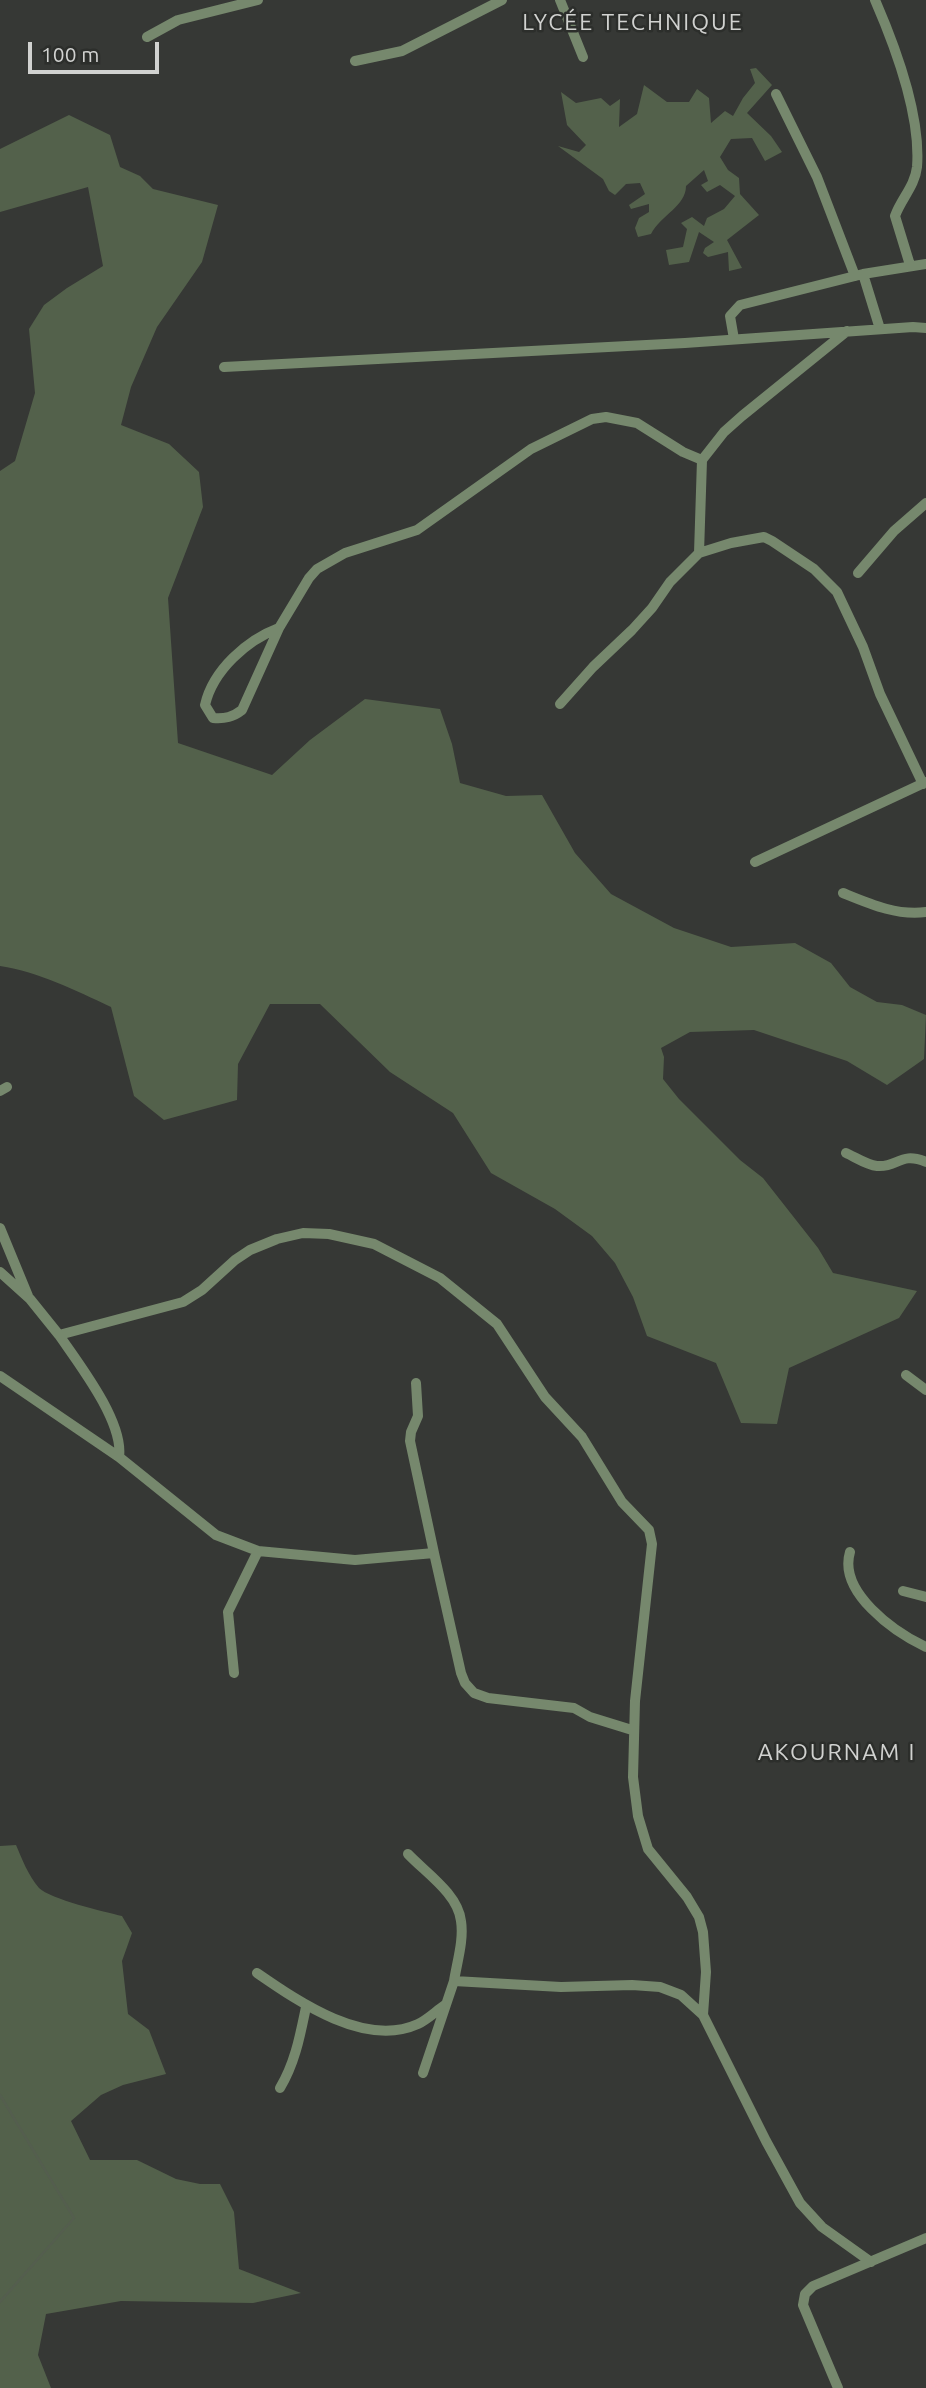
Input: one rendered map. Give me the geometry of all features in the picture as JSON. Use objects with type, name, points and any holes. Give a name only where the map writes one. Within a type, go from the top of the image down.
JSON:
[{"type":"street","points":[[147,37],[178,20],[258,0]]},
{"type":"street","points":[[355,61],[402,51],[502,0]]},
{"type":"street","points":[[560,0],[583,57]]},
{"type":"street","points":[[875,0],[891,36],[915,132],[917,167],[914,181],[895,216],[910,265]]},
{"type":"street","points":[[776,94],[817,177],[880,329]]},
{"type":"street","points":[[734,339],[730,316],[740,304],[859,275],[926,264]]},
{"type":"street","points":[[224,367],[926,328]]},
{"type":"street","points":[[699,553],[702,460],[724,432],[847,331]]},
{"type":"street","points":[[279,628],[247,644],[211,686],[205,705],[213,718],[234,716],[242,710],[279,628],[317,569],[345,552],[417,530],[531,449],[592,419],[606,417],[637,423],[683,452],[702,460]]},
{"type":"street","points":[[858,573],[894,531],[926,503]]},
{"type":"street","points":[[560,704],[593,667],[632,630],[670,582],[699,553],[764,537],[814,569],[837,592],[863,647],[880,694],[924,783],[755,862]]},
{"type":"street","points":[[844,893],[878,907],[911,914],[926,912]]},
{"type":"street","points":[[846,1153],[876,1166],[886,1166],[907,1157],[926,1161]]},
{"type":"street","points":[[0,1228],[30,1299]]},
{"type":"street","points":[[59,1335],[166,1308],[183,1301],[202,1290],[250,1250],[277,1239],[303,1233],[329,1234],[374,1244],[440,1278],[497,1324],[545,1397],[582,1437],[622,1502],[649,1530],[652,1544],[632,1730],[633,1777],[638,1816],[648,1849],[687,1897],[699,1917],[706,1972],[703,2015]]},
{"type":"street","points":[[0,1272],[30,1299],[59,1335],[99,1394],[117,1435],[119,1457]]},
{"type":"street","points":[[906,1375],[926,1390]]},
{"type":"street","points":[[0,1376],[119,1457],[216,1535],[258,1551],[355,1560],[435,1553]]},
{"type":"street","points":[[416,1383],[418,1416],[410,1441],[465,1683],[474,1693],[488,1698],[574,1708],[590,1717],[632,1730]]},
{"type":"street","points":[[234,1673],[228,1612],[258,1551]]},
{"type":"street","points":[[850,1552],[849,1574],[859,1593],[884,1622],[926,1647]]},
{"type":"street","points":[[903,1591],[926,1597]]},
{"type":"street","points":[[408,1854],[449,1894],[462,1924],[454,1981],[423,2073]]},
{"type":"street","points":[[257,1973],[306,2007],[379,2032],[400,2030],[419,2024],[445,2005]]},
{"type":"street","points":[[454,1981],[561,1987],[632,1985],[660,1987],[681,1995],[703,2015],[800,2203],[822,2227],[871,2262]]},
{"type":"street","points":[[280,2088],[295,2055],[306,2007]]},
{"type":"street","points":[[838,2388],[803,2305],[805,2294],[813,2286],[926,2238]]},
{"type":"green space","points":[[756,68],[772,85],[747,113],[771,136],[782,152],[765,161],[752,138],[731,139],[720,157],[728,170],[739,178],[740,194],[759,215],[727,240],[742,268],[729,271],[728,252],[708,257],[703,253],[705,248],[714,242],[699,232],[689,262],[669,265],[666,250],[683,247],[687,229],[681,223],[692,217],[704,226],[707,218],[724,209],[735,196],[720,185],[707,192],[701,185],[708,181],[704,170],[686,186],[678,205],[651,234],[638,237],[635,228],[639,218],[649,212],[649,204],[631,209],[629,205],[645,194],[640,183],[626,184],[615,195],[609,191],[603,179],[558,146],[579,152],[586,145],[567,125],[561,92],[576,103],[601,98],[610,106],[620,99],[619,127],[637,114],[644,85],[667,102],[689,102],[697,89],[709,98],[711,123],[725,111],[733,116],[755,83],[750,69]]},
{"type":"green space","points":[[69,115],[110,135],[120,167],[140,176],[153,189],[218,205],[202,262],[157,327],[131,387],[121,425],[169,444],[199,472],[203,507],[168,598],[178,743],[272,775],[310,740],[365,699],[440,709],[452,744],[460,783],[506,796],[542,795],[575,853],[611,894],[674,928],[731,947],[795,943],[831,963],[850,987],[877,1002],[902,1005],[926,1015],[924,1059],[887,1085],[847,1061],[754,1030],[690,1032],[661,1048],[664,1057],[663,1079],[679,1099],[740,1160],[763,1178],[818,1248],[833,1273],[917,1291],[899,1318],[789,1368],[777,1424],[741,1423],[716,1363],[647,1336],[633,1297],[615,1263],[592,1236],[555,1209],[491,1173],[453,1113],[390,1072],[320,1004],[270,1004],[238,1064],[237,1100],[164,1120],[134,1096],[111,1007],[43,977],[0,966],[0,471],[15,461],[35,393],[29,329],[44,305],[103,266],[88,187],[0,212],[0,149]]},
{"type":"green space","points":[[16,1845],[39,1888],[78,1905],[122,1916],[132,1933],[122,1961],[128,2014],[149,2030],[166,2074],[123,2085],[101,2095],[71,2121],[90,2160],[137,2160],[176,2179],[200,2184],[220,2184],[234,2212],[239,2269],[301,2293],[253,2303],[121,2301],[46,2314],[38,2355],[51,2388],[0,2388],[0,1846]]},
{"type":"waterway","points":[[0,2095],[74,2218],[0,2302]]},
{"type":"district","name":"LYCÉE TECHNIQUE","points":[[633,22]]},
{"type":"district","name":"AKOURNAM I","points":[[837,1752]]}]
